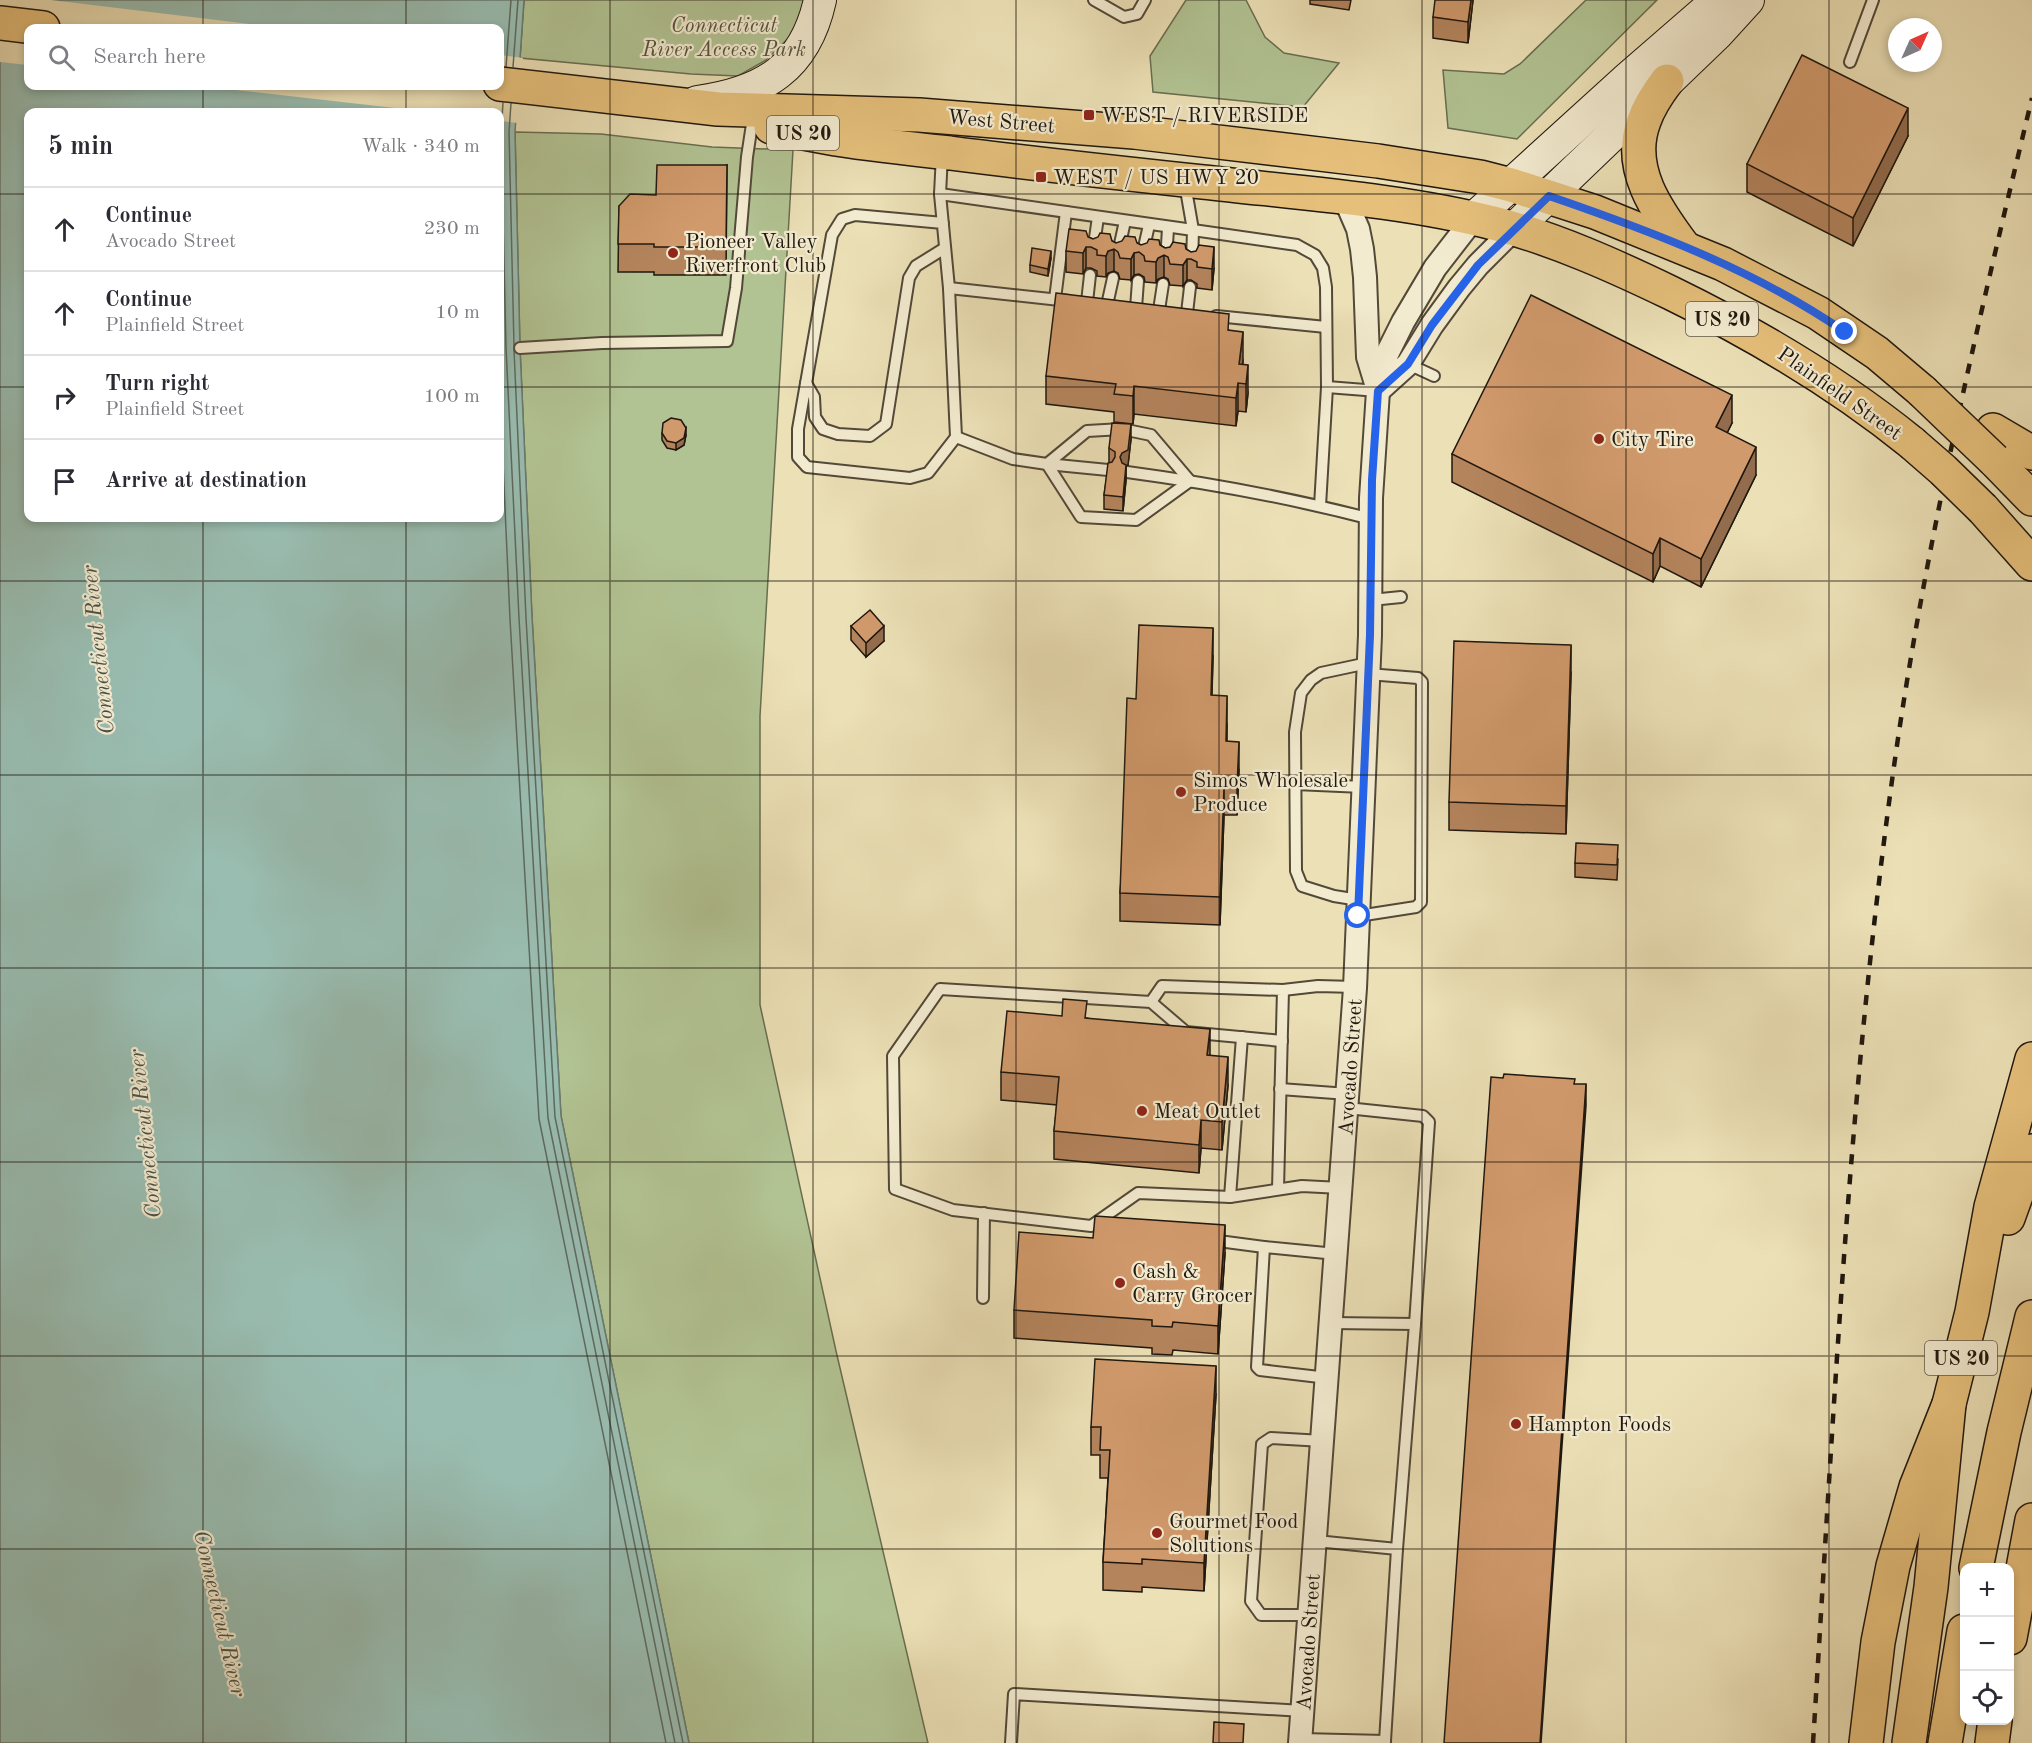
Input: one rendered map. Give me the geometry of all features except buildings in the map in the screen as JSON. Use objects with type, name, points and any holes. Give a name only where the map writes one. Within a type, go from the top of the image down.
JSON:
[{"type":"main road","points":[[0,23],[24,26]]},
{"type":"main road","points":[[1667,81],[1649,108],[1643,122],[1640,135],[1640,161],[1649,195],[1684,247]]},
{"type":"main road","name":"West Street","points":[[504,85],[666,105],[718,109],[945,117],[1134,132],[1378,161],[1446,171],[1511,185]]},
{"type":"main road","name":"West Street","points":[[666,105],[752,124],[838,139],[1345,198],[1473,219]]},
{"type":"main road","points":[[942,152],[945,117]]},
{"type":"main road","name":"US 20","points":[[1511,185],[1595,212],[1684,247],[1755,279],[1818,313],[1877,353],[1922,391],[1993,445],[2032,499]]},
{"type":"main road","name":"Plainfield Street","points":[[1473,219],[1514,229],[1643,279],[1791,356],[1868,409],[1912,443],[1983,509],[2032,564]]},
{"type":"main road","points":[[1993,445],[2032,453]]},
{"type":"main road","name":"US 20","points":[[1910,1743],[1931,1587],[1949,1404],[1972,1312],[1991,1207],[2032,1059]]},
{"type":"main road","points":[[1972,1312],[2032,1151]]},
{"type":"main road","points":[[1977,1563],[2004,1432],[2032,1317]]},
{"type":"main road","points":[[1866,1743],[1876,1652],[1893,1566],[1916,1487],[1949,1404]]},
{"type":"main road","points":[[2014,1617],[2032,1520]]},
{"type":"main road","points":[[1945,1743],[1960,1659]]},
{"type":"main road","points":[[1992,1743],[1994,1725]]},
{"type":"street","points":[[666,105],[727,98],[769,80],[788,66],[803,47],[815,22],[820,0]]},
{"type":"street","points":[[1473,219],[1605,98],[1718,0]]},
{"type":"street","points":[[1378,391],[1408,364],[1459,288],[1478,265],[1717,34],[1748,0]]},
{"type":"street","name":"Avocado Street","points":[[1345,198],[1358,229],[1362,249],[1368,357],[1378,391]]},
{"type":"street","name":"Avocado Street","points":[[1301,1741],[1355,987],[1371,600],[1371,519],[1378,391],[1387,354],[1403,322],[1435,268],[1473,219]]},
{"type":"lane","points":[[1094,0],[1124,17],[1137,14],[1145,0]]},
{"type":"lane","points":[[1850,62],[1873,0]]},
{"type":"lane","points":[[520,348],[602,343],[727,341],[736,288],[752,124]]},
{"type":"lane","points":[[942,152],[940,194],[943,223],[949,288],[956,437],[928,473],[910,478],[807,467],[798,458],[798,429],[832,235],[842,219],[855,215],[943,223]]},
{"type":"lane","points":[[1185,180],[1193,230],[1192,266]]},
{"type":"lane","points":[[940,194],[1297,245],[1314,255],[1323,268],[1326,287],[1327,387],[1320,506]]},
{"type":"lane","points":[[1055,299],[1066,212]]},
{"type":"lane","points":[[1093,253],[1098,217]]},
{"type":"lane","points":[[1118,256],[1125,221]]},
{"type":"lane","points":[[1142,259],[1149,225]]},
{"type":"lane","points":[[1166,262],[1168,228]]},
{"type":"lane","points":[[806,383],[814,398],[815,417],[823,429],[838,434],[870,436],[886,424],[909,278],[916,266],[945,248]]},
{"type":"lane","points":[[1087,302],[1090,275]]},
{"type":"lane","points":[[1113,278],[1122,306]]},
{"type":"lane","points":[[1122,306],[1138,281]]},
{"type":"lane","points":[[1163,284],[1184,312]]},
{"type":"lane","points":[[1184,312],[1191,287]]},
{"type":"lane","points":[[949,288],[1326,327]]},
{"type":"lane","points":[[1387,354],[1434,376]]},
{"type":"lane","points":[[1327,387],[1378,391]]},
{"type":"lane","points":[[1047,464],[1088,430],[1122,429],[1151,435],[1190,481]]},
{"type":"lane","points":[[956,437],[1013,459],[1108,470]]},
{"type":"lane","points":[[1047,464],[1081,517],[1136,520],[1190,481]]},
{"type":"lane","points":[[1127,472],[1190,481],[1320,506],[1371,519]]},
{"type":"lane","points":[[1371,600],[1401,597]]},
{"type":"lane","points":[[1368,668],[1418,678],[1422,682],[1421,902],[1416,907],[1359,908],[1334,896],[1302,886],[1296,871],[1295,732],[1301,693],[1311,680],[1321,673],[1368,668]]},
{"type":"lane","points":[[1295,784],[1363,787]]},
{"type":"lane","points":[[1151,1002],[1162,986],[1283,990],[1318,986],[1355,987]]},
{"type":"lane","points":[[1282,1041],[1186,1032],[1151,1002],[940,989],[893,1056],[895,1189],[953,1210],[1097,1227],[1138,1193],[1230,1197],[1302,1186],[1341,1188]]},
{"type":"lane","points":[[1278,1189],[1283,990]]},
{"type":"lane","points":[[1230,1197],[1242,1037]]},
{"type":"lane","points":[[1280,1089],[1423,1116],[1429,1122],[1384,1742],[1301,1741]]},
{"type":"lane","points":[[983,1298],[984,1213]]},
{"type":"lane","points":[[1195,1239],[1336,1254]]},
{"type":"lane","points":[[1264,1247],[1257,1367],[1260,1370],[1328,1378]]},
{"type":"lane","points":[[1331,1323],[1415,1324]]},
{"type":"lane","points":[[1310,1616],[1261,1615],[1251,1601],[1261,1456],[1262,1444],[1271,1438],[1323,1441]]},
{"type":"lane","points":[[1316,1541],[1397,1549]]},
{"type":"lane","points":[[1011,1743],[1014,1694],[1303,1711]]},
{"type":"green space","name":"Connecticut River Access Park","points":[[524,0],[806,0],[801,26],[766,60],[738,76],[691,74],[520,58]]},
{"type":"green space","points":[[1186,0],[1246,0],[1265,37],[1284,53],[1339,63],[1303,107],[1153,92],[1150,56]]},
{"type":"green space","points":[[1586,0],[1657,0],[1517,139],[1448,128],[1443,70],[1504,74],[1520,64]]},
{"type":"green space","points":[[515,132],[601,134],[712,147],[793,150],[760,716],[760,1005],[836,1351],[928,1743],[689,1743],[561,1116],[532,617],[520,348]]},
{"type":"water","name":"Connecticut River","points":[[0,0],[524,0],[515,132],[520,348],[532,617],[561,1116],[689,1743],[0,1743]]},
{"type":"pier","points":[[0,0],[51,0],[249,24],[24,24],[24,65],[0,62]]},
{"type":"pier","points":[[504,56],[523,58],[518,123],[504,121],[504,108],[395,108],[235,90],[504,90]]},
{"type":"railway","points":[[1813,1743],[1836,1371],[1855,1123],[1866,999],[1896,752],[1939,505],[2032,98]]},
{"type":"place","name":"WEST / RIVERSIDE","points":[[1089,115]]},
{"type":"place","name":"WEST / US HWY 20","points":[[1041,177]]},
{"type":"place","name":"Pioneer Valley Riverfront Club","points":[[673,253]]},
{"type":"place","name":"City Tire","points":[[1599,439]]},
{"type":"place","name":"Simos Wholesale Produce","points":[[1181,792]]},
{"type":"place","name":"Meat Outlet","points":[[1142,1111]]},
{"type":"place","name":"Cash & Carry Grocer","points":[[1120,1283]]},
{"type":"place","name":"Hampton Foods","points":[[1516,1424]]},
{"type":"place","name":"Gourmet Food Solutions","points":[[1157,1533]]},
{"type":"route","points":[[1358,916],[1370,635],[1372,480],[1378,391],[1408,364],[1432,325],[1470,274],[1549,196],[1621,221],[1723,264],[1818,313],[1845,332]]}]
